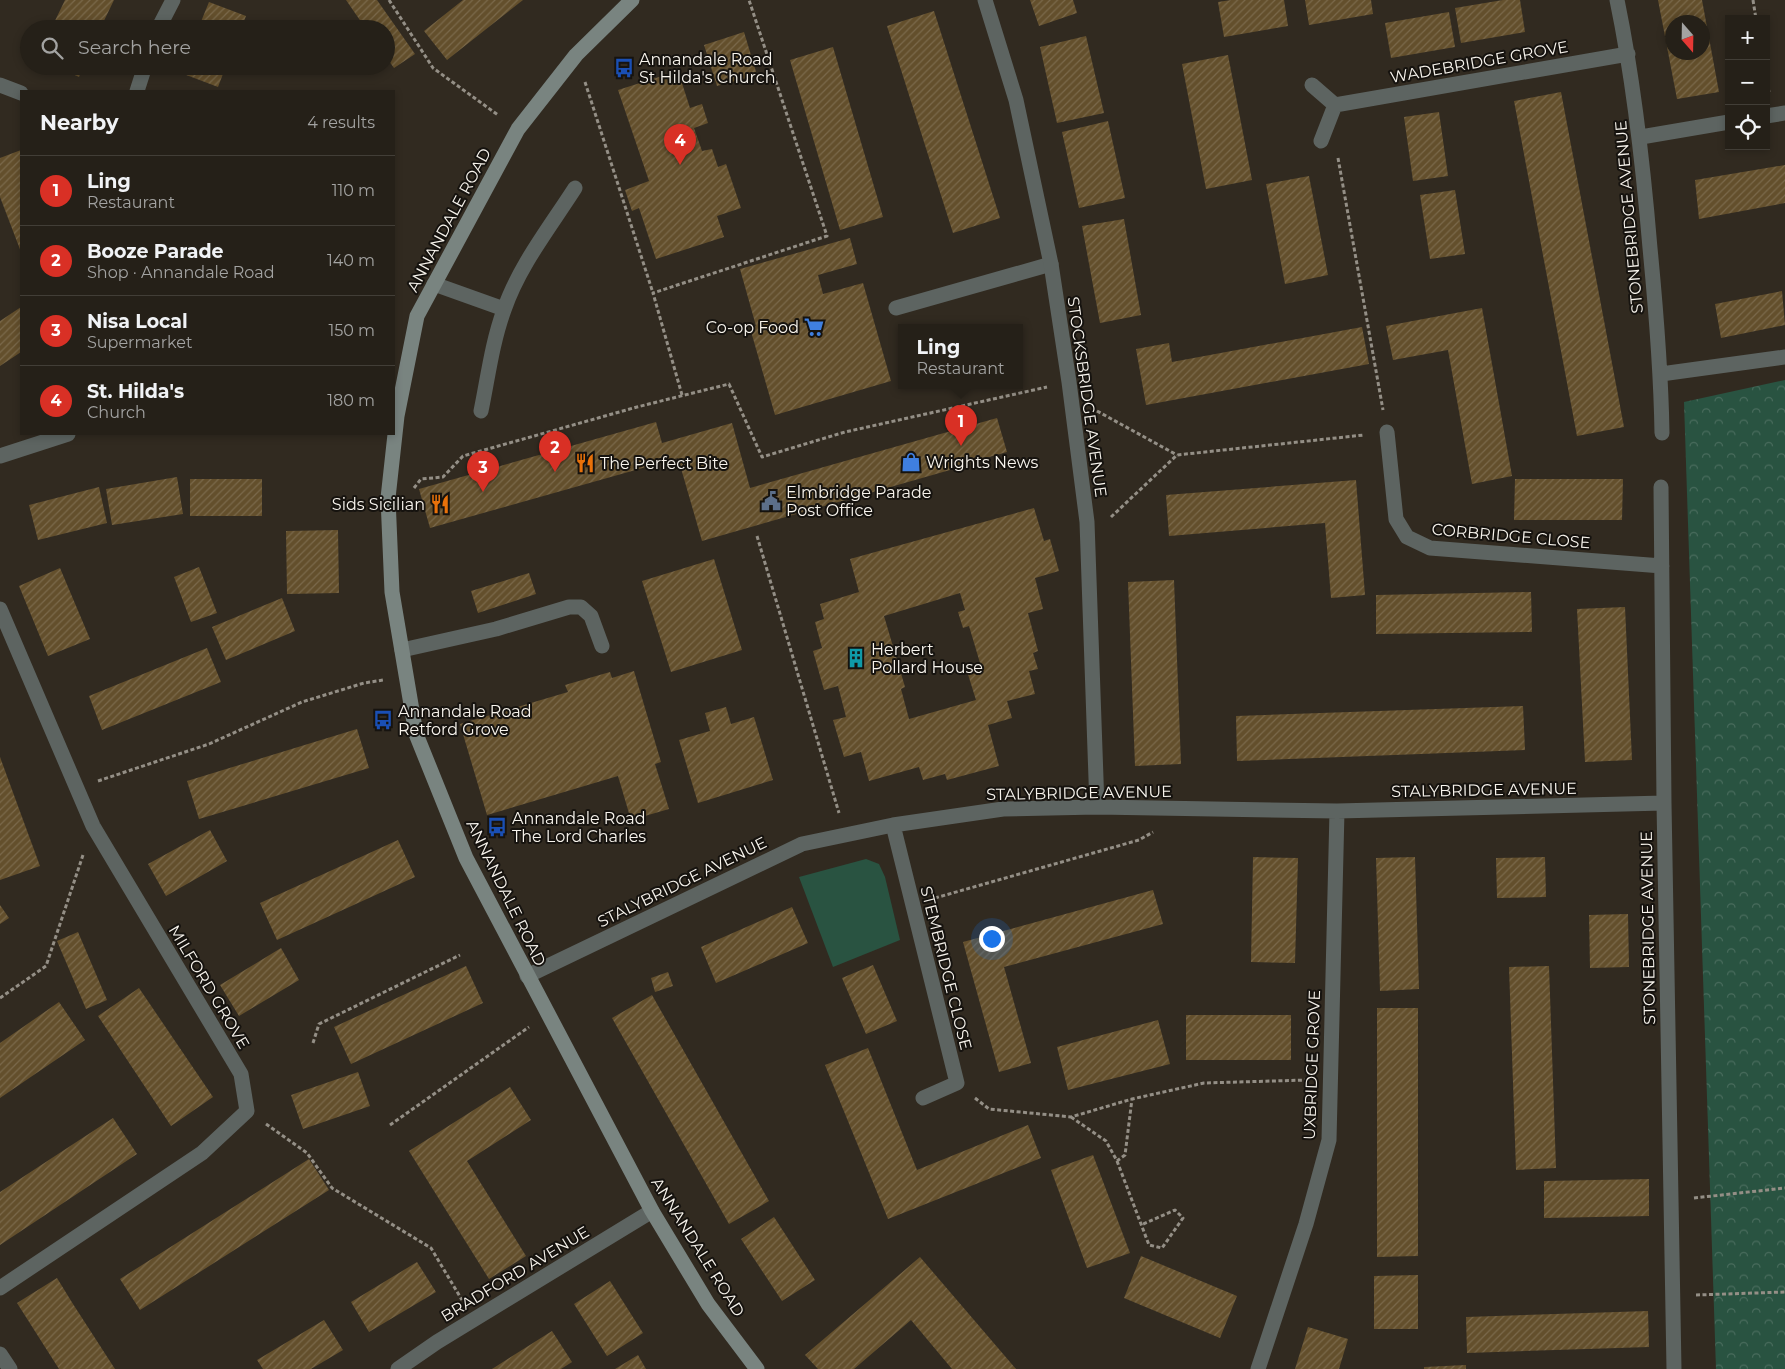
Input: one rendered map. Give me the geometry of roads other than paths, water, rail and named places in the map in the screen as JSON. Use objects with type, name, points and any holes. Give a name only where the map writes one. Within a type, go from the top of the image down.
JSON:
[{"type":"street","points":[[163,20],[173,0]]},
{"type":"street","name":"ANNANDALE ROAD","points":[[396,416],[417,316],[518,129],[576,55],[632,0]]},
{"type":"street","name":"STOCKSBRIDGE AVENUE","points":[[985,0],[1016,100],[1051,264],[1069,382],[1086,522],[1097,807]]},
{"type":"street","name":"STONEBRIDGE AVENUE","points":[[1617,0],[1628,54],[1640,137],[1661,374],[1662,433]]},
{"type":"street","name":"WADEBRIDGE GROVE","points":[[1335,104],[1628,54]]},
{"type":"street","points":[[137,90],[142,75]]},
{"type":"street","points":[[0,85],[20,93]]},
{"type":"street","points":[[1312,85],[1335,104],[1321,141]]},
{"type":"street","points":[[1770,115],[1785,113]]},
{"type":"street","points":[[1640,137],[1725,123]]},
{"type":"street","points":[[481,411],[495,336],[510,293],[538,244],[575,188]]},
{"type":"street","points":[[896,308],[1051,264]]},
{"type":"street","points":[[434,284],[504,309]]},
{"type":"street","points":[[1661,374],[1785,357]]},
{"type":"street","name":"CORBRIDGE CLOSE","points":[[1387,432],[1396,518],[1407,537],[1430,548],[1662,566]]},
{"type":"street","points":[[0,456],[65,435]]},
{"type":"street","name":"ANNANDALE ROAD","points":[[394,435],[388,498],[392,592],[416,734],[466,858],[652,1212],[708,1304],[757,1369]]},
{"type":"street","name":"STONEBRIDGE AVENUE","points":[[1661,487],[1664,803],[1674,1369]]},
{"type":"street","points":[[402,650],[496,628],[569,607],[581,607],[591,616],[602,646]]},
{"type":"street","name":"MILFORD GROVE","points":[[0,609],[98,834],[241,1074],[247,1111],[202,1153],[0,1288]]},
{"type":"street","name":"STALYBRIDGE AVENUE","points":[[527,976],[802,844],[893,825],[1003,809],[1097,807],[1337,811],[1664,803]]},
{"type":"street","name":"UXBRIDGE GROVE","points":[[1258,1369],[1306,1224],[1329,1140],[1337,811]]},
{"type":"street","name":"STEMBRIDGE CLOSE","points":[[893,825],[957,1083],[923,1098]]},
{"type":"street","name":"BRADFORD AVENUE","points":[[398,1369],[472,1320],[652,1212]]},
{"type":"street","points":[[0,1354],[10,1369]]},
{"type":"place","name":"Annandale Road St Hilda's Church","points":[[624,68]]},
{"type":"place","name":"St. Hilda's","points":[[680,165]]},
{"type":"place","name":"Co-op Food","points":[[814,327]]},
{"type":"place","name":"Ling","points":[[961,446]]},
{"type":"place","name":"Wrights News","points":[[911,462]]},
{"type":"place","name":"The Perfect Bite","points":[[585,463]]},
{"type":"place","name":"Booze Parade","points":[[555,472]]},
{"type":"place","name":"Nisa Local","points":[[483,492]]},
{"type":"place","name":"Elmbridge Parade Post Office","points":[[771,501]]},
{"type":"place","name":"Sids Sicilian","points":[[440,504]]},
{"type":"place","name":"Herbert Pollard House","points":[[856,658]]},
{"type":"place","name":"Annandale Road Retford Grove","points":[[383,720]]},
{"type":"place","name":"Annandale Road The Lord Charles","points":[[497,827]]}]
